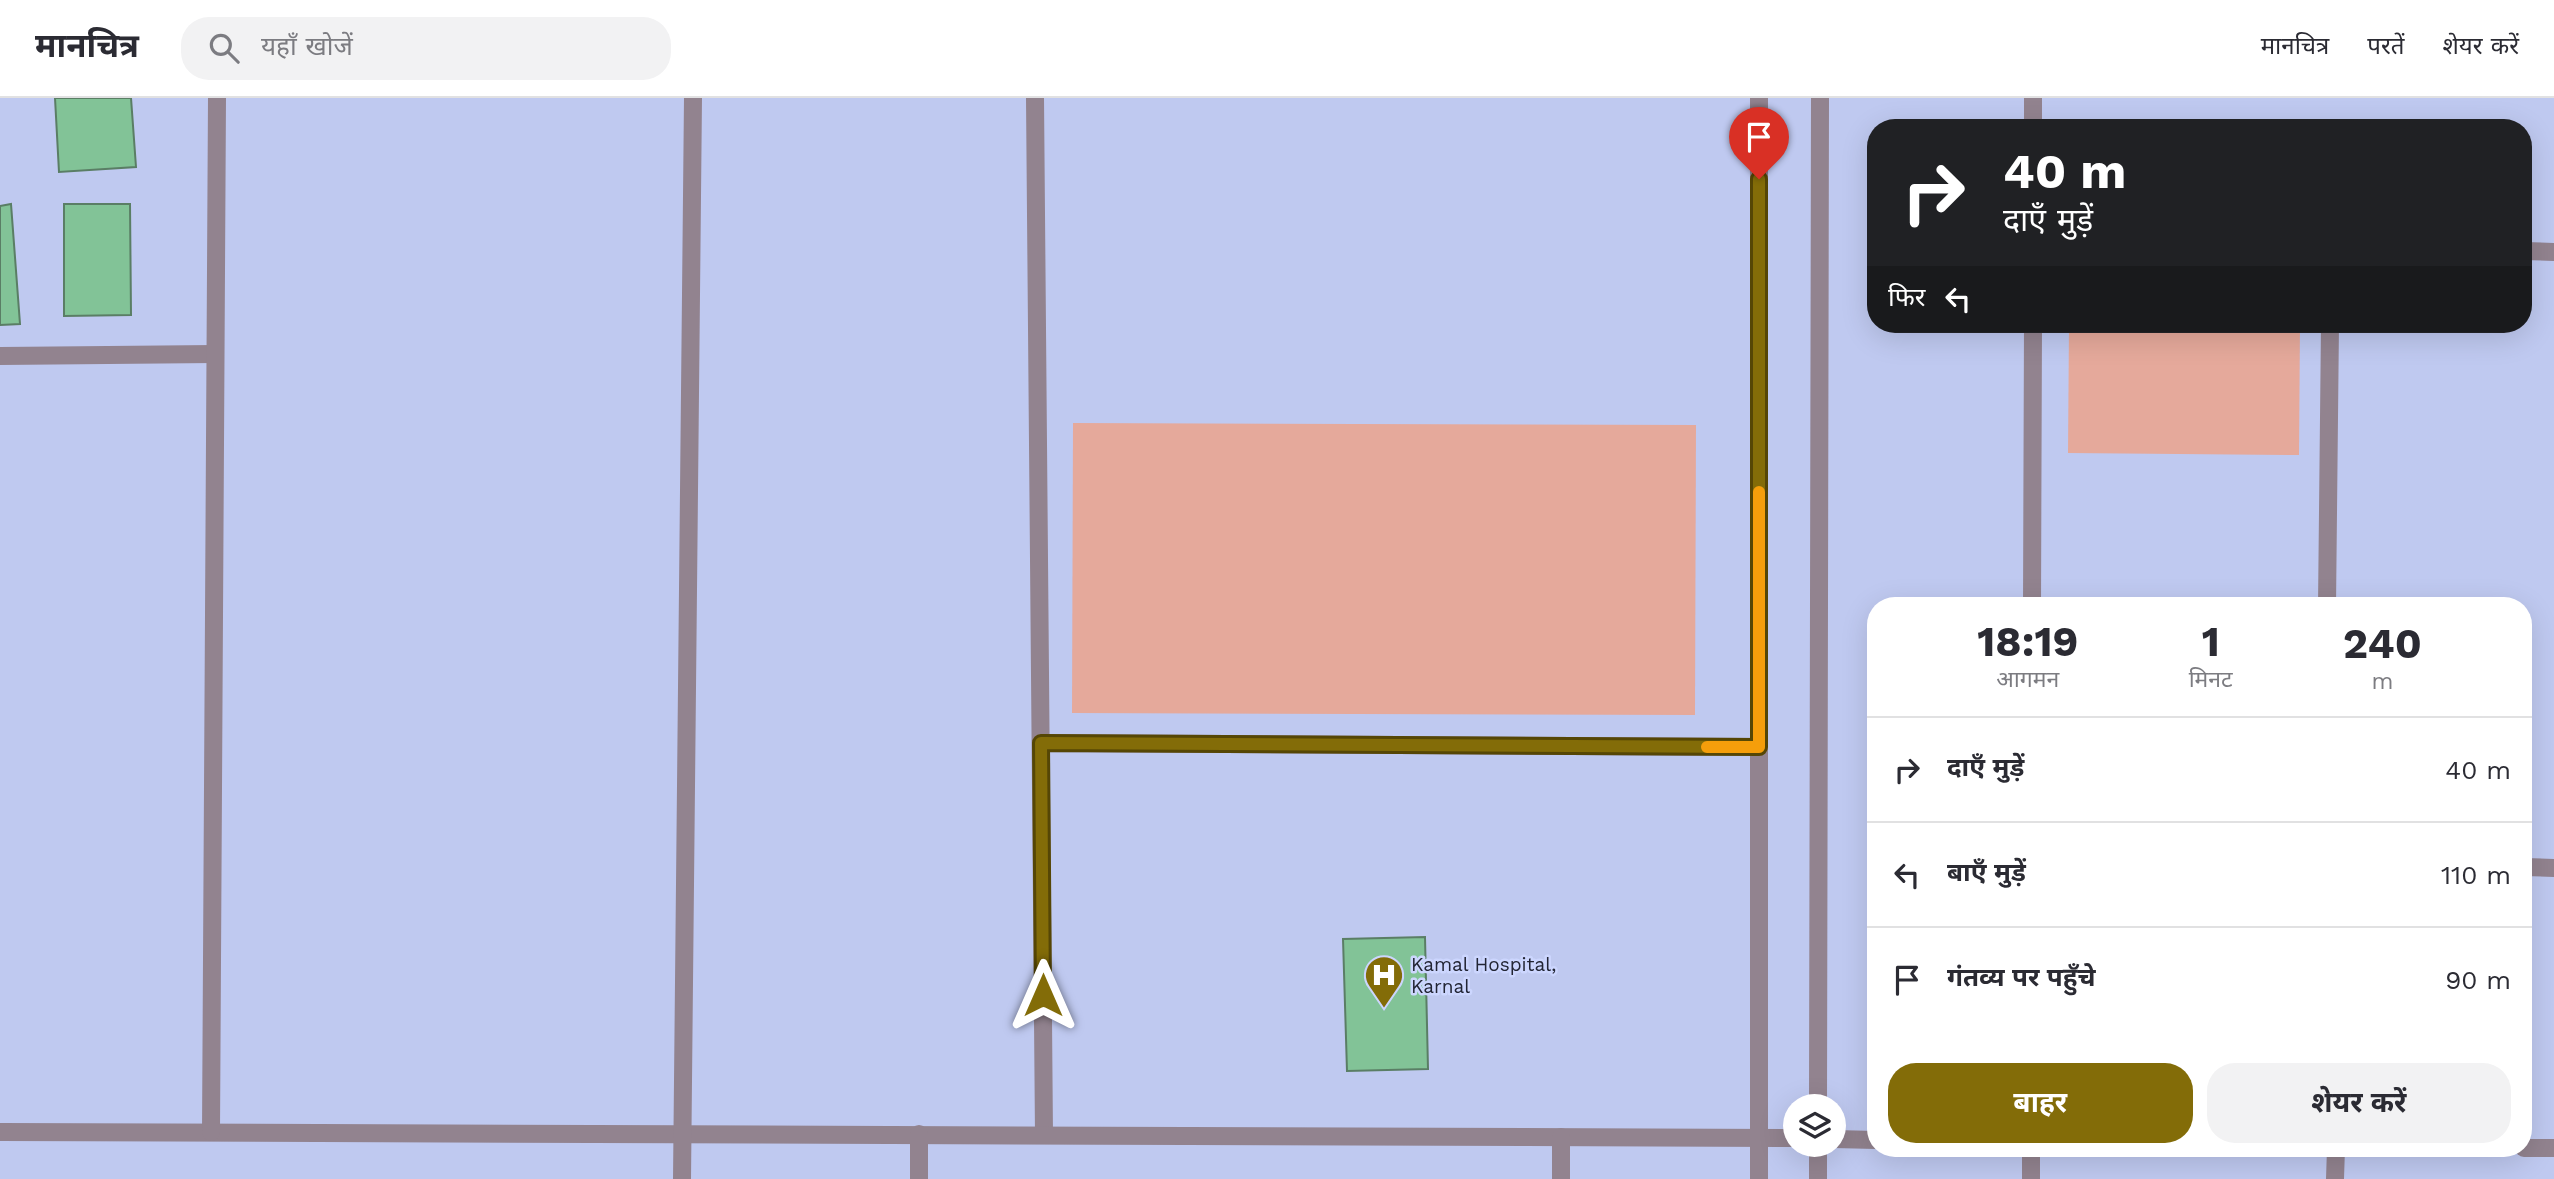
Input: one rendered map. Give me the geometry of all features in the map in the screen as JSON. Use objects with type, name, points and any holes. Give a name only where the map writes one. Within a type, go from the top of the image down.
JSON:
[{"type":"street","points":[[211,1132],[217,98]]},
{"type":"street","points":[[682,1179],[693,98]]},
{"type":"street","points":[[1035,98],[1044,1135]]},
{"type":"street","points":[[1759,98],[1759,1179]]},
{"type":"street","points":[[1818,1094],[1820,98]]},
{"type":"street","points":[[2033,98],[2033,119]]},
{"type":"street","points":[[2532,251],[2554,252]]},
{"type":"street","points":[[2032,597],[2033,333]]},
{"type":"street","points":[[2326,597],[2330,333]]},
{"type":"street","points":[[0,356],[215,354]]},
{"type":"street","points":[[1041,743],[1759,747]]},
{"type":"street","points":[[2532,867],[2554,868]]},
{"type":"street","points":[[0,1132],[1783,1138]]},
{"type":"street","points":[[919,1134],[919,1179]]},
{"type":"street","points":[[1561,1137],[1561,1179]]},
{"type":"street","points":[[1846,1139],[1867,1140]]},
{"type":"street","points":[[2532,1148],[2554,1148]]},
{"type":"street","points":[[1818,1157],[1818,1179]]},
{"type":"street","points":[[2031,1157],[2031,1179]]},
{"type":"street","points":[[2335,1179],[2336,1157]]},
{"type":"shaded area","points":[[2069,333],[2300,333],[2299,455],[2068,453]]},
{"type":"shaded area","points":[[1073,423],[1696,425],[1695,715],[1072,713]]},
{"type":"building","points":[[55,98],[131,98],[136,167],[59,172]]},
{"type":"building","points":[[11,204],[20,324],[0,325],[0,206]]},
{"type":"building","points":[[64,204],[130,204],[131,315],[64,316]]},
{"type":"building","points":[[1425,937],[1428,1069],[1347,1071],[1343,939]]},
{"type":"slow traffic","points":[[1707,747],[1759,747],[1759,492]]},
{"type":"place","name":"Kamal Hospital, Karnal","points":[[1384,1009]]},
{"type":"route","points":[[1043,995],[1041,743],[1759,747],[1759,179]]}]
